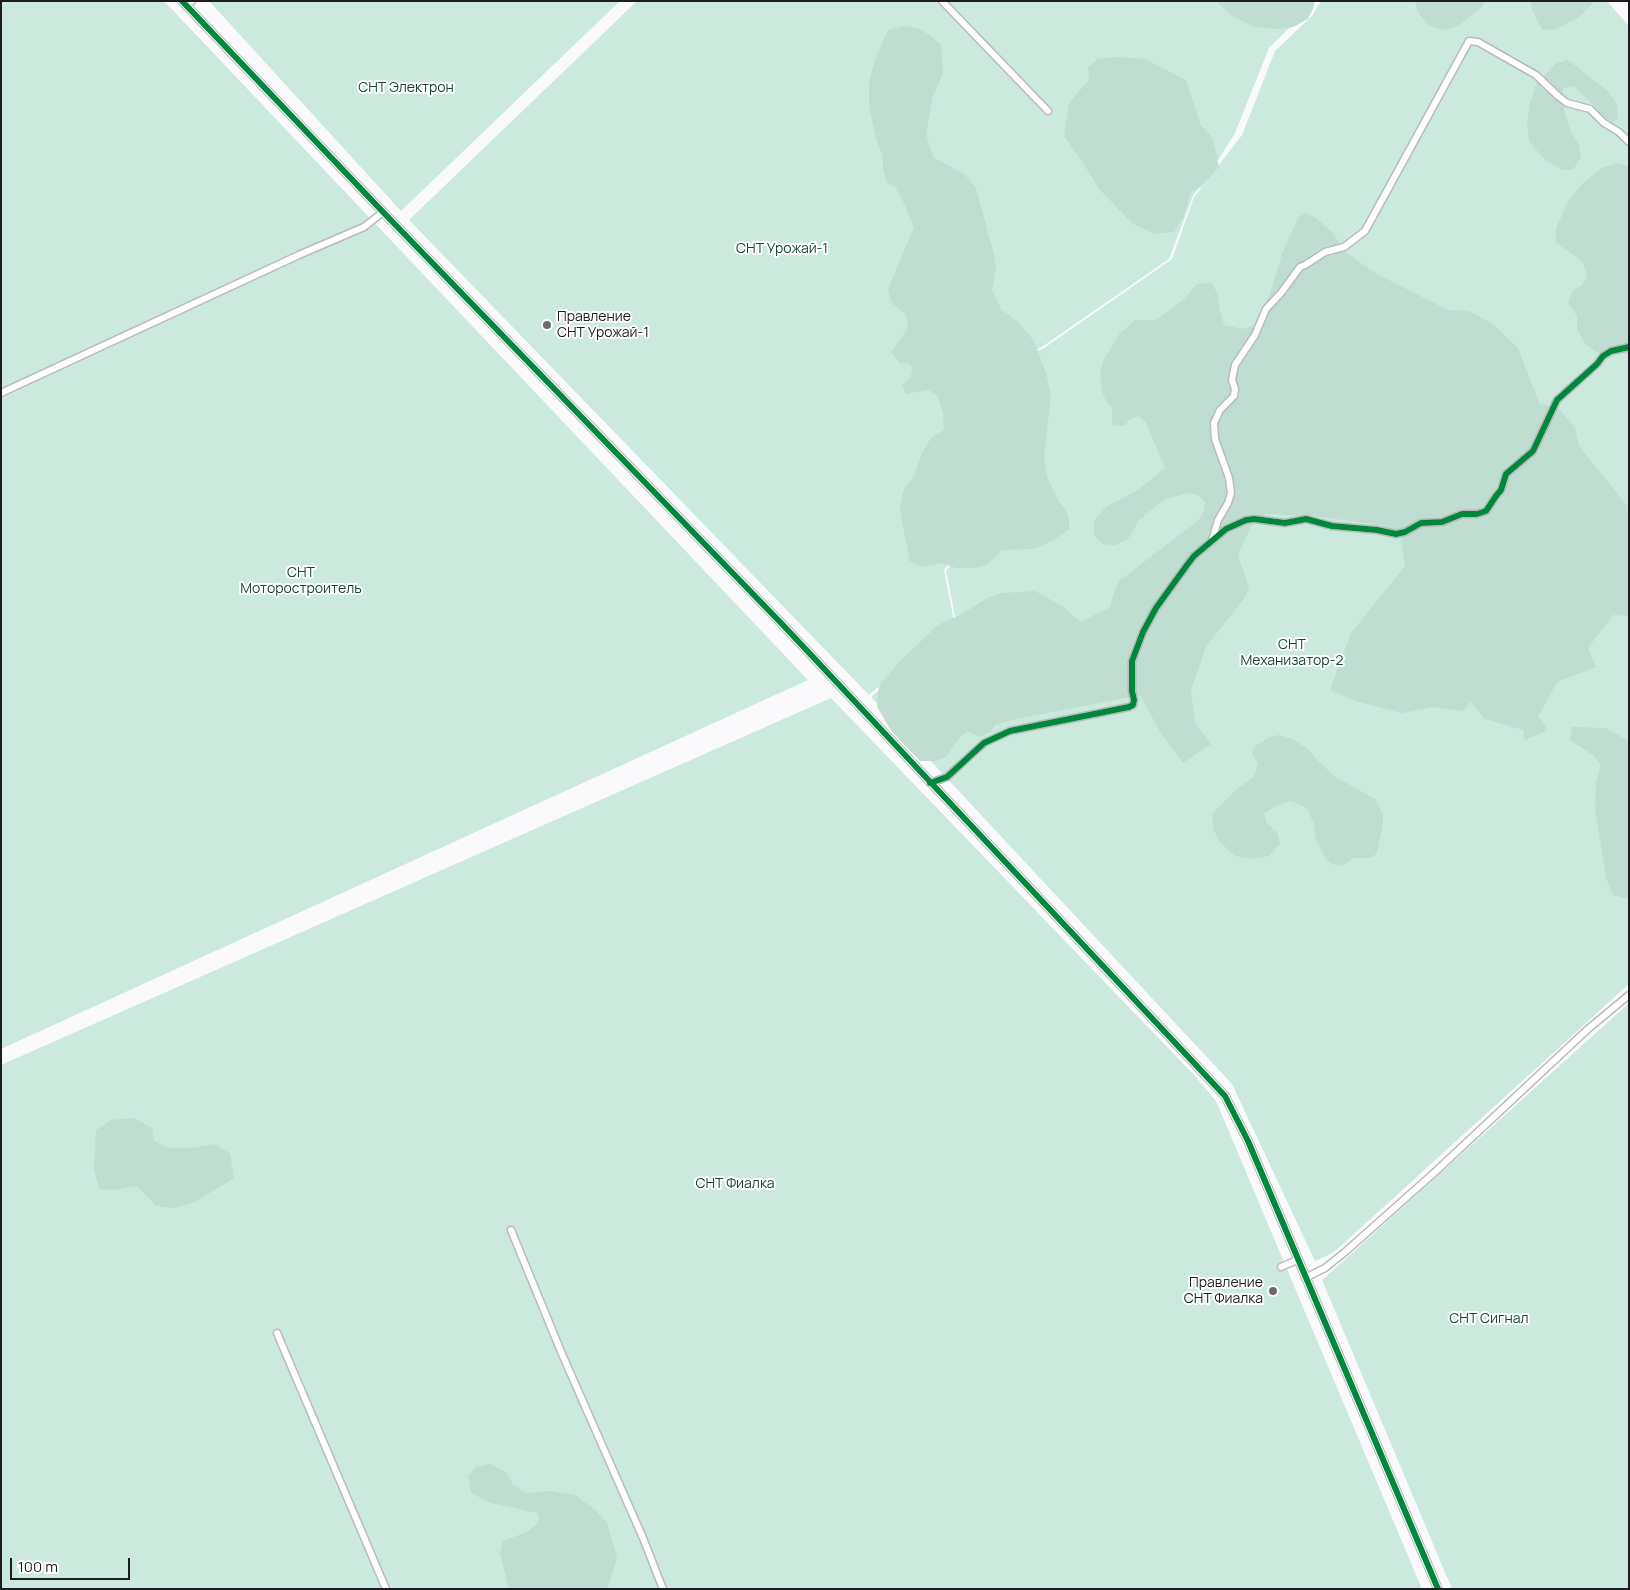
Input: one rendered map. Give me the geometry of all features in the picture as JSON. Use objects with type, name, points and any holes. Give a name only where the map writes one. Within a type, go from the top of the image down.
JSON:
[{"type":"street","points":[[942,1],[1048,112]]},
{"type":"street","points":[[186,3],[383,212],[782,624],[1225,1096],[1248,1141],[1438,1589]]},
{"type":"street","points":[[1212,541],[1218,520],[1228,504],[1230,493],[1229,478],[1215,439],[1214,423],[1220,410],[1234,396],[1235,389],[1232,380],[1234,365],[1256,335],[1266,309],[1281,293],[1300,267],[1305,266],[1325,252],[1344,247],[1365,231],[1469,41],[1478,42],[1536,75],[1568,103],[1590,109],[1604,123],[1619,132],[1629,142]]},
{"type":"street","points":[[1,393],[364,226],[383,212]]},
{"type":"street","points":[[930,783],[947,777],[984,743],[1010,732],[1133,705],[1132,661],[1143,632],[1156,608],[1177,577],[1194,556],[1226,529],[1246,520],[1254,519],[1285,523],[1306,519],[1332,526],[1377,530],[1396,534],[1405,532],[1421,523],[1442,522],[1462,514],[1483,513],[1501,490],[1506,474],[1533,451],[1557,400],[1597,364],[1603,356],[1611,351],[1629,346]]},
{"type":"street","points":[[1305,1278],[1325,1268],[1345,1252],[1435,1172],[1588,1029],[1629,995]]},
{"type":"street","points":[[510,1230],[643,1538],[663,1589]]},
{"type":"street","points":[[1281,1267],[1297,1260]]},
{"type":"street","points":[[278,1333],[386,1589]]},
{"type":"green space","name":"СНТ Моторостроитель","points":[[1,1],[164,1],[808,680],[1,1049]]},
{"type":"green space","name":"СНТ Электрон","points":[[209,1],[620,1],[401,211]]},
{"type":"green space","name":"СНТ Урожай-1","points":[[637,1],[1312,1],[1306,12],[1269,48],[1235,133],[1193,196],[1169,259],[1042,347],[1008,363],[969,538],[944,570],[954,621],[869,695],[409,220]]},
{"type":"green space","points":[[1216,1],[1314,1],[1314,6],[1308,19],[1293,27],[1280,29],[1255,27],[1232,16]]},
{"type":"green space","name":"СНТ Механизатор-2","points":[[1321,1],[1607,1],[1629,26],[1629,984],[1333,1253],[1315,1261],[1232,1084],[871,697],[956,622],[946,571],[971,539],[1010,364],[1044,348],[1172,259],[1194,197],[1242,135],[1275,51],[1312,16]]},
{"type":"green space","points":[[1485,1],[1482,7],[1458,26],[1444,30],[1430,26],[1419,14],[1415,2]]},
{"type":"green space","points":[[1530,1],[1593,1],[1591,6],[1577,18],[1557,29],[1542,30]]},
{"type":"green space","points":[[904,26],[921,29],[941,44],[943,73],[933,96],[926,134],[933,157],[964,174],[976,188],[994,255],[996,269],[992,290],[1001,309],[1018,322],[1034,341],[1046,373],[1051,396],[1044,456],[1047,477],[1058,500],[1066,510],[1069,520],[1069,529],[1052,541],[1033,549],[1002,550],[987,565],[973,568],[956,568],[942,563],[922,567],[910,561],[902,522],[900,506],[904,489],[914,476],[921,455],[931,438],[944,430],[943,413],[938,396],[928,390],[906,394],[902,385],[910,379],[913,368],[907,363],[901,364],[891,352],[908,328],[906,315],[891,302],[888,289],[914,227],[895,187],[887,182],[883,169],[883,156],[877,141],[869,107],[869,83],[875,60],[888,30]]},
{"type":"green space","points":[[1118,57],[1145,59],[1186,80],[1200,124],[1213,139],[1219,167],[1201,187],[1191,192],[1184,216],[1174,232],[1155,234],[1133,224],[1099,189],[1064,136],[1069,103],[1089,80],[1088,68],[1097,59]]},
{"type":"green space","points":[[1568,60],[1608,91],[1617,104],[1618,118],[1613,122],[1608,120],[1574,86],[1563,88],[1565,113],[1570,130],[1579,145],[1581,157],[1573,170],[1563,170],[1545,160],[1529,141],[1527,123],[1530,103],[1536,85],[1555,64]]},
{"type":"green space","points":[[1618,163],[1629,166],[1629,355],[1618,351],[1609,353],[1596,352],[1585,344],[1577,329],[1577,316],[1568,303],[1573,290],[1582,286],[1587,275],[1582,261],[1556,243],[1556,229],[1568,201],[1583,183],[1602,168]]},
{"type":"green space","points":[[1305,213],[1316,218],[1332,232],[1347,253],[1375,273],[1448,310],[1469,311],[1493,324],[1518,348],[1539,403],[1559,409],[1575,427],[1579,446],[1629,508],[1629,616],[1613,615],[1588,648],[1596,667],[1557,682],[1538,717],[1548,730],[1525,740],[1523,730],[1485,719],[1471,702],[1462,711],[1432,707],[1401,713],[1356,701],[1330,690],[1351,633],[1405,566],[1401,537],[1384,526],[1315,516],[1265,514],[1251,526],[1238,555],[1249,588],[1245,597],[1206,647],[1191,690],[1195,723],[1211,744],[1183,763],[1162,735],[1140,695],[1016,719],[995,725],[991,732],[979,737],[968,731],[960,737],[946,757],[935,761],[920,761],[892,732],[877,707],[879,686],[898,663],[938,625],[962,614],[989,597],[1003,593],[1035,591],[1062,606],[1081,622],[1110,607],[1119,581],[1198,521],[1204,511],[1205,502],[1198,495],[1189,493],[1165,499],[1139,520],[1128,539],[1115,545],[1102,544],[1094,535],[1094,521],[1106,507],[1138,490],[1165,468],[1146,423],[1139,416],[1130,419],[1124,426],[1112,425],[1112,408],[1106,401],[1102,391],[1100,372],[1103,361],[1120,333],[1135,320],[1156,320],[1183,300],[1197,284],[1211,283],[1218,294],[1219,308],[1224,325],[1242,329],[1253,326],[1270,294],[1283,251],[1298,218]]},
{"type":"green space","name":"СНТ Фиалка","points":[[831,698],[1196,1077],[1216,1101],[1422,1589],[1,1589],[1,1065]]},
{"type":"green space","points":[[1572,727],[1606,728],[1629,741],[1629,899],[1613,895],[1606,878],[1595,808],[1596,784],[1601,764],[1593,755],[1570,740]]},
{"type":"green space","points":[[1279,735],[1293,739],[1309,750],[1334,776],[1375,799],[1383,814],[1383,823],[1377,853],[1371,858],[1354,858],[1342,866],[1332,864],[1325,858],[1315,837],[1314,824],[1307,808],[1291,801],[1276,806],[1264,813],[1267,824],[1277,832],[1280,844],[1269,856],[1253,859],[1235,856],[1220,842],[1213,829],[1212,814],[1238,788],[1254,777],[1258,764],[1252,754],[1255,746],[1270,737]]},
{"type":"green space","name":"СНТ Сигнал","points":[[1629,1003],[1629,1589],[1452,1589],[1322,1280]]},
{"type":"green space","points":[[134,1118],[152,1128],[154,1141],[169,1148],[192,1148],[215,1144],[230,1154],[234,1178],[193,1203],[172,1208],[156,1206],[137,1186],[115,1190],[99,1189],[94,1169],[96,1130],[111,1120]]},
{"type":"green space","points":[[490,1464],[507,1473],[513,1485],[526,1493],[551,1491],[575,1495],[595,1510],[607,1523],[617,1558],[607,1589],[509,1589],[500,1553],[503,1541],[527,1532],[539,1522],[538,1513],[491,1503],[471,1493],[468,1476],[476,1467]]},
{"type":"cycle path","points":[[182,1],[383,212],[782,624],[1225,1096],[1248,1141],[1438,1589]]},
{"type":"cycle path","points":[[930,783],[947,777],[984,743],[1010,731],[1133,705],[1132,661],[1143,632],[1156,608],[1194,556],[1226,529],[1246,520],[1254,519],[1285,523],[1306,519],[1332,526],[1377,530],[1396,534],[1405,532],[1421,523],[1442,522],[1462,514],[1477,514],[1486,511],[1501,490],[1506,474],[1533,451],[1557,400],[1597,364],[1603,356],[1611,351],[1629,347]]},
{"type":"place","name":"Правление СНТ Урожай-1","points":[[547,325]]},
{"type":"place","name":"Правление СНТ Фиалка","points":[[1273,1291]]}]
